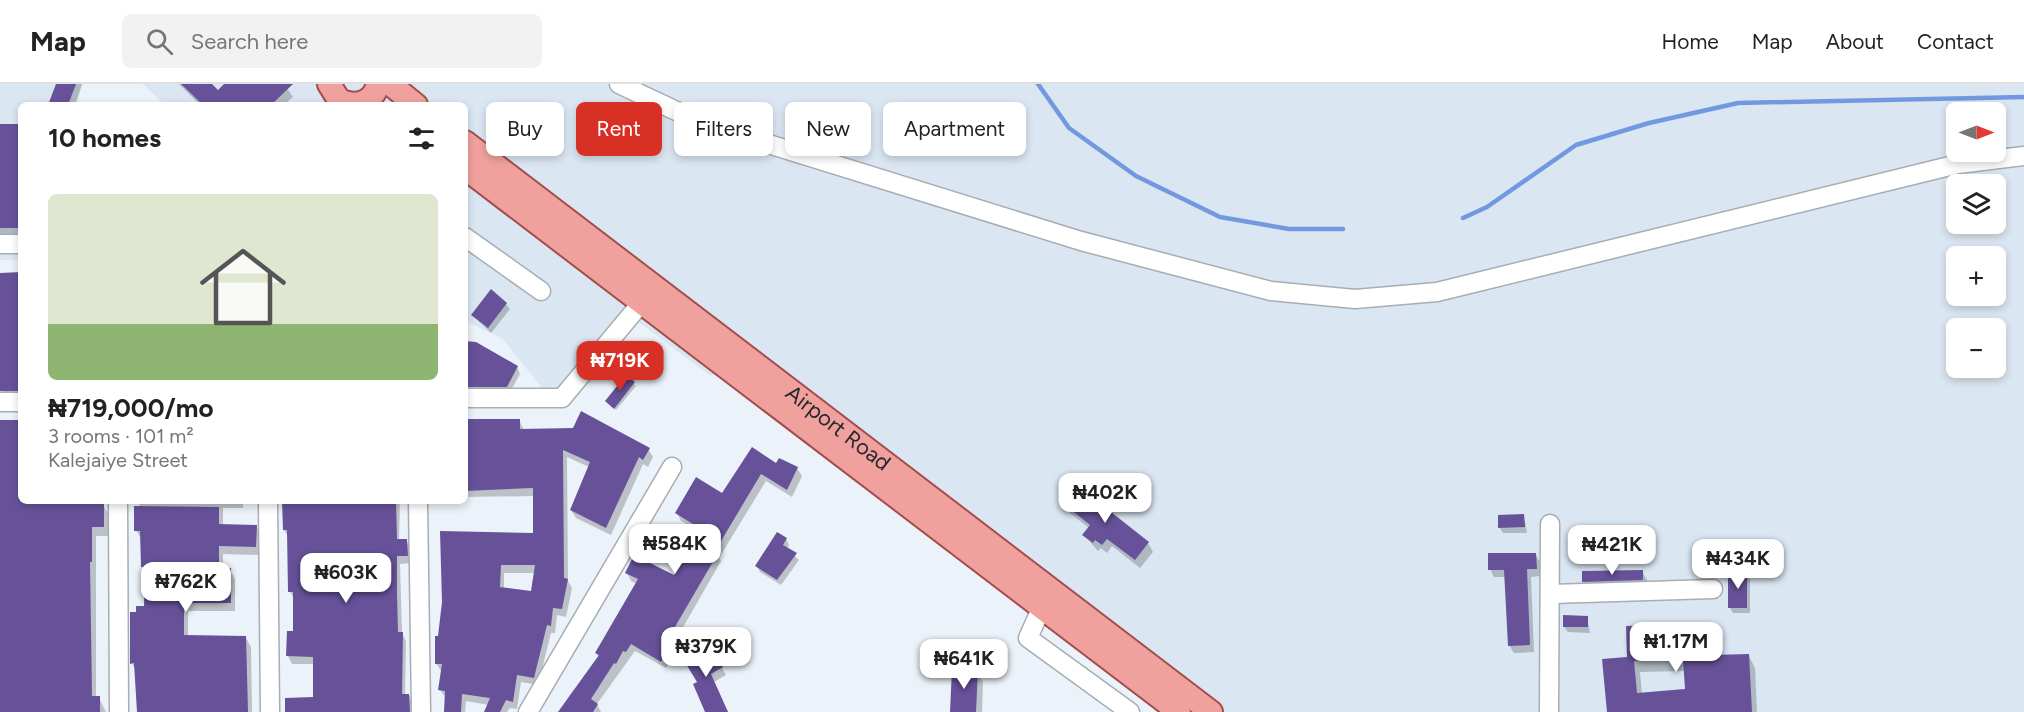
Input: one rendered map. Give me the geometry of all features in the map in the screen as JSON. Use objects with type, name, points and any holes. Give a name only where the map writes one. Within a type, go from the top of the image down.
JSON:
[{"type":"main road","points":[[329,84],[339,100],[346,102]]},
{"type":"main road","points":[[363,102],[371,98],[378,84]]},
{"type":"main road","points":[[390,84],[412,102]]},
{"type":"main road","name":"Airport Road","points":[[468,144],[1211,712]]},
{"type":"main road","name":"Airport Road","points":[[468,170],[1179,712]]},
{"type":"street","points":[[619,84],[704,124],[1081,241],[1271,291],[1355,299],[1437,292],[1958,164],[2024,156]]},
{"type":"street","points":[[468,239],[541,291]]},
{"type":"street","points":[[0,244],[18,244]]},
{"type":"street","points":[[468,398],[562,398],[642,302]]},
{"type":"street","points":[[0,402],[18,402]]},
{"type":"street","points":[[528,712],[672,466]]},
{"type":"street","points":[[118,504],[119,712]]},
{"type":"street","points":[[268,504],[270,712]]},
{"type":"street","points":[[418,504],[420,712]]},
{"type":"street","points":[[1549,712],[1550,524]]},
{"type":"street","points":[[1551,594],[1713,589]]},
{"type":"street","points":[[1041,609],[1028,638],[1130,712]]},
{"type":"shaded area","points":[[0,84],[83,84],[77,102],[18,102],[18,260],[0,260]]},
{"type":"shaded area","points":[[143,84],[2024,84],[2024,712],[1167,712],[721,376],[709,375],[627,313],[559,409],[502,338],[468,322],[468,102],[162,102]]},
{"type":"building","points":[[56,84],[76,84],[69,102],[49,102]]},
{"type":"building","points":[[181,84],[212,84],[218,90],[224,84],[293,84],[274,102],[200,102]]},
{"type":"building","points":[[0,124],[18,124],[18,228],[0,228]]},
{"type":"building","points":[[18,272],[18,391],[0,391],[0,273]]},
{"type":"building","points":[[491,289],[507,303],[488,328],[471,315]]},
{"type":"building","points":[[468,341],[476,342],[518,366],[507,387],[468,387]]},
{"type":"building","points":[[626,375],[635,382],[614,409],[605,401]]},
{"type":"building","points":[[581,411],[650,448],[643,460],[639,457],[606,528],[570,510],[590,462],[563,450],[564,578],[568,579],[562,609],[553,608],[551,626],[547,625],[534,678],[517,675],[513,702],[506,700],[500,712],[484,712],[490,698],[462,694],[461,712],[444,712],[445,691],[438,690],[442,664],[435,664],[435,636],[438,636],[442,602],[440,531],[533,533],[533,488],[468,491],[468,419],[520,419],[520,429],[573,428]],"holes":[[[501,565],[535,565],[531,591],[500,587]]]},
{"type":"building","points":[[0,420],[18,420],[18,504],[104,504],[104,527],[92,527],[92,562],[90,562],[92,696],[100,696],[100,712],[0,712]]},
{"type":"building","points":[[752,447],[776,463],[779,458],[798,467],[787,490],[761,474],[715,551],[718,553],[665,644],[670,647],[661,662],[631,644],[626,652],[623,651],[616,664],[614,663],[591,699],[598,704],[593,712],[558,712],[599,655],[595,653],[638,579],[625,573],[634,555],[674,575],[701,529],[675,513],[696,477],[722,493]]},
{"type":"building","points":[[1078,486],[1149,542],[1135,560],[1107,539],[1102,545],[1095,540],[1093,543],[1082,535],[1090,525],[1064,504]]},
{"type":"building","points":[[282,504],[396,504],[397,539],[407,539],[408,556],[397,556],[397,593],[398,632],[403,632],[402,694],[409,694],[410,712],[285,712],[285,698],[313,697],[313,657],[286,656],[287,631],[293,631],[293,592],[288,592],[287,530],[283,530]]},
{"type":"building","points":[[134,506],[219,507],[219,524],[257,525],[256,547],[219,546],[219,569],[231,568],[231,603],[184,603],[184,635],[246,636],[248,712],[137,712],[134,663],[130,664],[130,612],[136,612],[136,606],[144,606],[145,567],[141,567],[140,531],[134,531]]},
{"type":"building","points":[[1524,514],[1525,527],[1498,528],[1498,515]]},
{"type":"building","points":[[777,532],[787,538],[783,545],[797,553],[777,580],[755,566]]},
{"type":"building","points":[[1488,553],[1536,553],[1537,569],[1527,569],[1530,645],[1508,646],[1504,570],[1488,570]]},
{"type":"building","points":[[1643,570],[1643,580],[1582,582],[1582,571]]},
{"type":"building","points":[[1728,573],[1747,573],[1747,608],[1728,608]]},
{"type":"building","points":[[1563,615],[1588,616],[1588,627],[1563,627]]},
{"type":"building","points":[[1711,623],[1712,655],[1749,654],[1752,712],[1607,712],[1602,659],[1627,657],[1626,626]],"holes":[[[1683,659],[1685,689],[1637,693],[1634,661]]]},
{"type":"building","points":[[710,642],[723,667],[711,674],[728,712],[705,712],[693,684],[697,682],[683,659]]},
{"type":"building","points":[[952,668],[978,669],[976,712],[950,712]]},
{"type":"waterway","points":[[1038,84],[1069,128],[1136,176],[1220,217],[1289,229],[1343,229]]},
{"type":"waterway","points":[[1463,218],[1487,207],[1576,145],[1649,123],[1738,103],[2024,97]]}]
